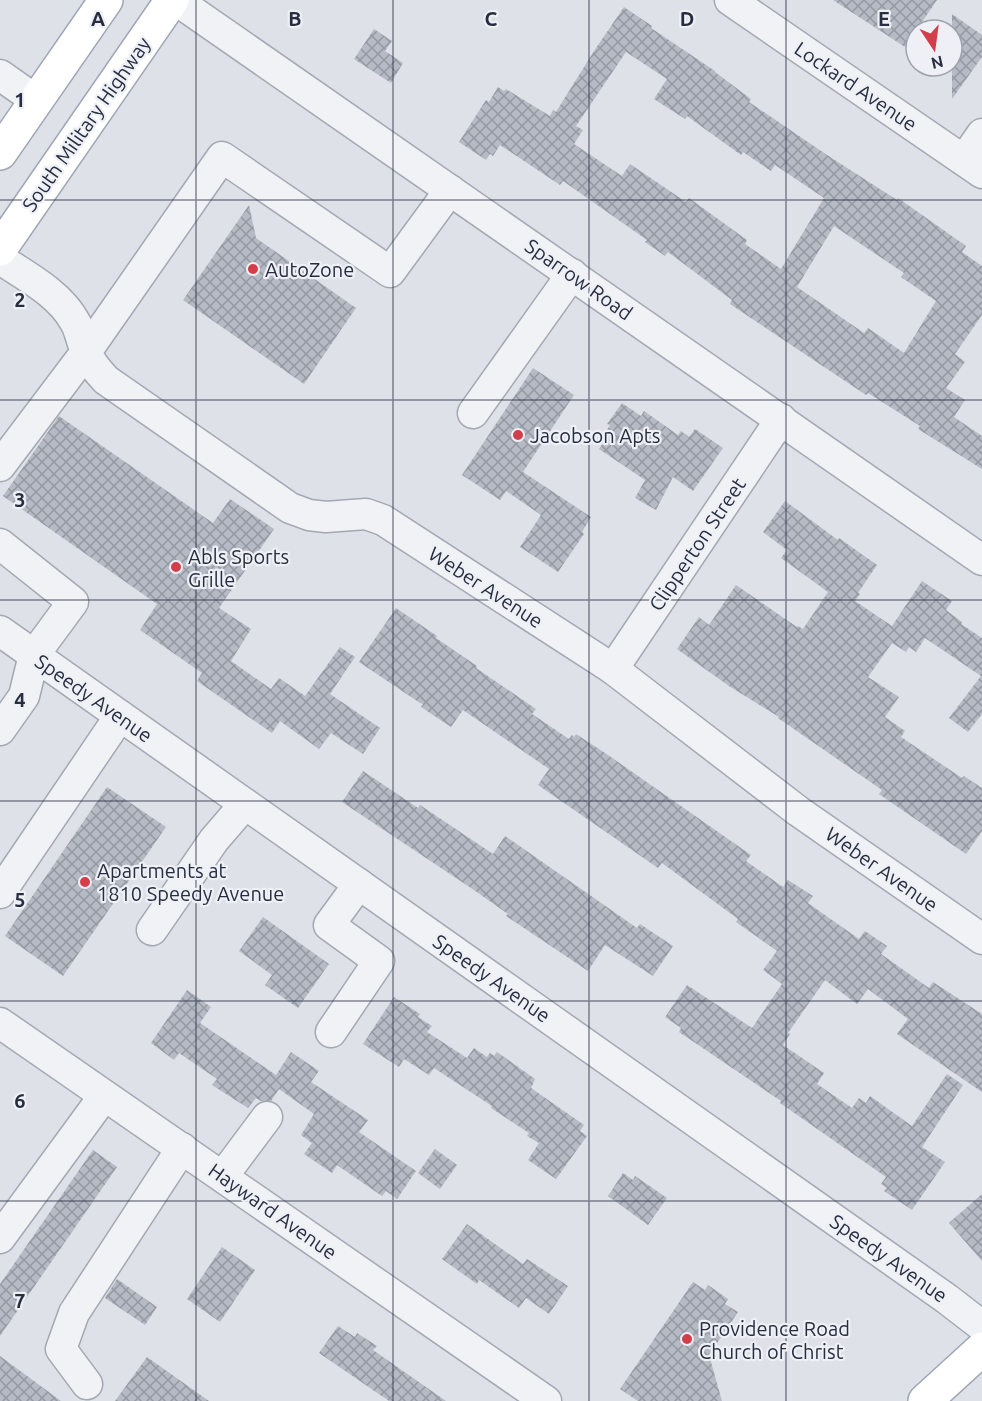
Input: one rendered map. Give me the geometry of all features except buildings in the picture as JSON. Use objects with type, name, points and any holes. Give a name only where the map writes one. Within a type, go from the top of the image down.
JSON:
[{"type":"main road","points":[[0,153],[106,0]]},
{"type":"main road","name":"South Military Highway","points":[[0,249],[172,0]]},
{"type":"main road","points":[[925,1401],[982,1349]]},
{"type":"street","name":"Sparrow Road","points":[[176,0],[982,560]]},
{"type":"street","name":"Lockard Avenue","points":[[730,0],[973,167]]},
{"type":"street","points":[[0,75],[37,101]]},
{"type":"street","points":[[973,167],[982,134]]},
{"type":"street","points":[[0,466],[86,352],[222,157],[390,272],[450,190]]},
{"type":"street","name":"Weber Avenue","points":[[0,260],[44,288],[67,311],[76,323],[94,367],[105,380],[290,508],[309,515],[326,517],[366,514],[382,520],[613,669],[798,811],[982,939]]},
{"type":"street","points":[[473,413],[572,274]]},
{"type":"street","name":"Clipperton Street","points":[[613,669],[781,419]]},
{"type":"street","points":[[0,544],[73,603],[34,655],[24,696],[3,720]]},
{"type":"street","name":"Speedy Avenue","points":[[0,631],[947,1299],[982,1326]]},
{"type":"street","points":[[0,892],[120,716]]},
{"type":"street","points":[[152,930],[214,840],[245,804]]},
{"type":"street","points":[[331,1032],[380,961],[329,925],[359,884]]},
{"type":"street","name":"Hayward Avenue","points":[[0,1023],[546,1401]]},
{"type":"street","points":[[0,1238],[104,1096]]},
{"type":"street","points":[[223,1176],[267,1117]]},
{"type":"street","points":[[87,1384],[61,1349],[74,1313],[182,1148]]},
{"type":"place","name":"AutoZone","points":[[253,269]]},
{"type":"place","name":"Jacobson Apts","points":[[518,435]]},
{"type":"place","name":"Abls Sports Grille","points":[[176,567]]},
{"type":"place","name":"Apartments at 1810 Speedy Avenue","points":[[85,882]]},
{"type":"place","name":"Providence Road Church of Christ","points":[[687,1339]]}]
